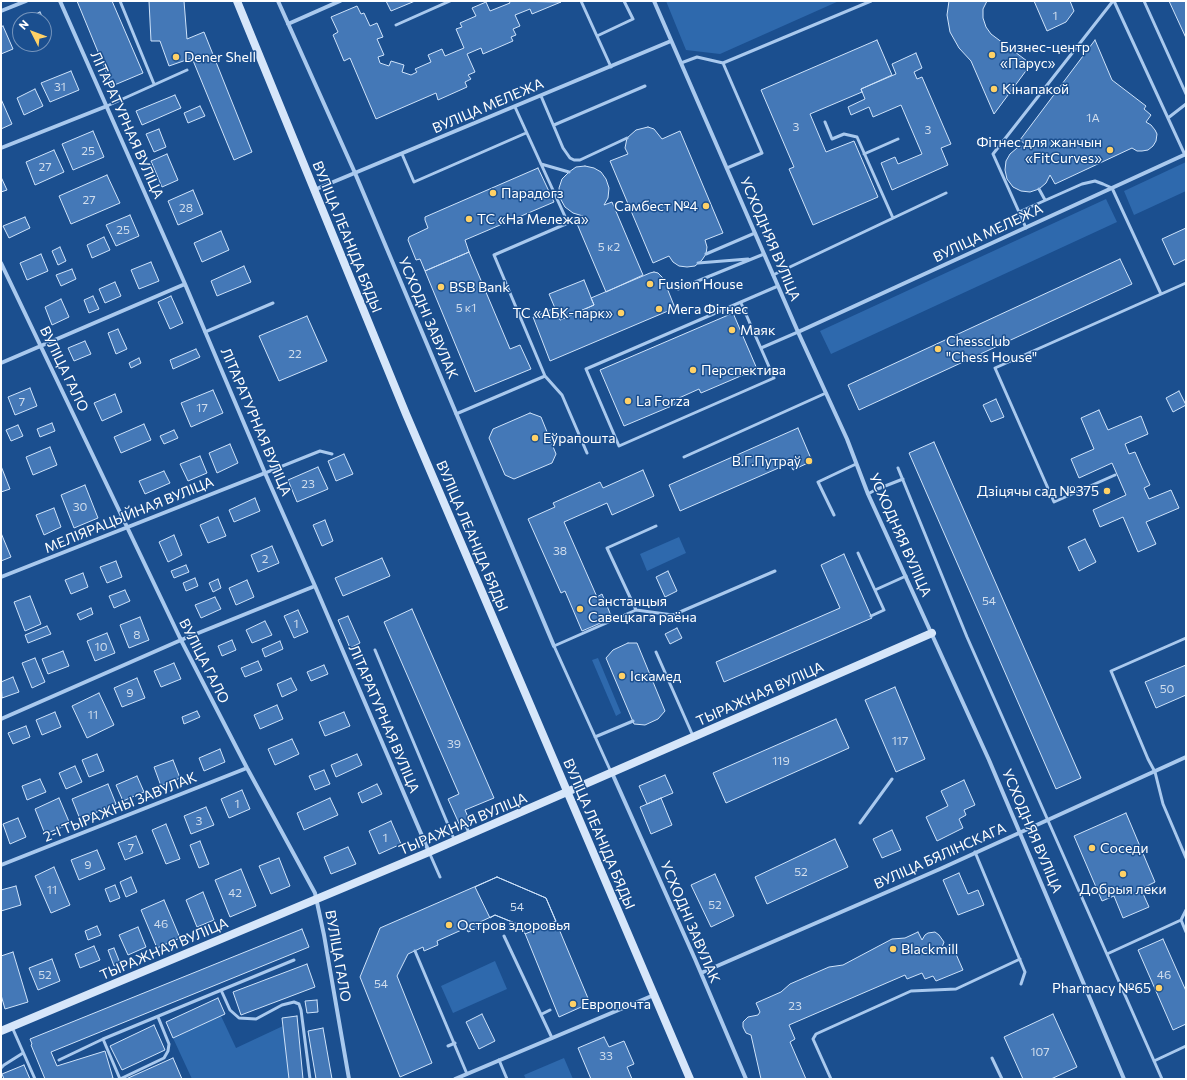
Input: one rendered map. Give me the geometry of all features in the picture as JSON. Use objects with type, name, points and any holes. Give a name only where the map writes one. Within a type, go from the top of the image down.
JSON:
[{"type":"main road","name":"ВУЛІЦА ЛЕАНІДА БЯДЫ","points":[[237,1],[406,414],[690,1079]]},
{"type":"main road","name":"ТЫРАЖНАЯ ВУЛІЦА","points":[[1,1031],[612,774],[932,633]]},
{"type":"street","points":[[1,11],[26,1]]},
{"type":"street","name":"ЛІТАРАТУРНАЯ ВУЛІЦА","points":[[60,1],[206,332],[265,473],[429,852]]},
{"type":"street","name":"УСХОДНІ ЗАВУЛАК","points":[[278,1],[355,173],[554,646]]},
{"type":"street","points":[[288,24],[340,1]]},
{"type":"street","name":"УСХОДНЯЯ ВУЛІЦА","points":[[654,1],[826,393],[868,494],[932,633],[1020,832],[1124,1079]]},
{"type":"street","name":"ВУЛІЦА МЕЛЕЖА","points":[[314,190],[671,41]]},
{"type":"street","points":[[1,148],[107,106]]},
{"type":"street","name":"ВУЛІЦА МЕЛЕЖА","points":[[798,332],[1185,154]]},
{"type":"street","name":"ВУЛІЦА ГАЛО","points":[[1,263],[181,640],[247,768],[315,893],[324,935],[348,1079]]},
{"type":"street","points":[[1,363],[185,284]]},
{"type":"street","name":"МЕЛІЯРАЦЫЙНАЯ ВУЛІЦА","points":[[1,577],[127,526],[265,473]]},
{"type":"street","points":[[1,719],[181,640],[315,586]]},
{"type":"street","name":"ВУЛІЦА БЯЛІНСКАГА","points":[[701,973],[892,891],[1186,757]]},
{"type":"street","name":"2-І ТЫРАЖНЫ ЗАВУЛАК","points":[[1,866],[247,768]]},
{"type":"street","name":"УСХОДНІ ЗАВУЛАК","points":[[612,774],[701,973],[746,1079]]},
{"type":"street","points":[[456,1079],[654,996]]},
{"type":"lane","points":[[120,1],[154,84]]},
{"type":"lane","points":[[396,25],[450,1]]},
{"type":"lane","points":[[581,1],[611,67]]},
{"type":"lane","points":[[597,36],[633,19],[624,1]]},
{"type":"lane","points":[[681,63],[697,57],[723,63],[871,1]]},
{"type":"lane","points":[[1026,228],[993,154],[1113,1],[1185,154]]},
{"type":"lane","points":[[1144,1],[1186,94]]},
{"type":"lane","points":[[723,63],[762,153],[727,168]]},
{"type":"lane","points":[[107,106],[187,70]]},
{"type":"lane","points":[[554,125],[646,86]]},
{"type":"lane","points":[[541,96],[567,154],[574,160],[580,160],[627,138]]},
{"type":"lane","points":[[1168,118],[1186,104]]},
{"type":"lane","points":[[515,107],[568,223],[494,255],[545,376],[562,395],[587,454]]},
{"type":"lane","points":[[825,122],[832,139],[844,134],[857,137],[893,218]]},
{"type":"lane","points":[[402,154],[414,182],[526,133]]},
{"type":"lane","points":[[864,154],[898,139]]},
{"type":"lane","points":[[541,164],[568,172]]},
{"type":"lane","points":[[1019,212],[1089,182],[1096,181],[1112,188],[1161,294]]},
{"type":"lane","points":[[1039,189],[1044,200]]},
{"type":"lane","points":[[773,274],[946,193]]},
{"type":"lane","points":[[706,254],[755,233]]},
{"type":"lane","points":[[678,289],[764,254]]},
{"type":"lane","points":[[698,263],[752,259]]},
{"type":"lane","points":[[1115,475],[1054,502],[995,368],[1186,283]]},
{"type":"lane","points":[[740,303],[774,378],[619,446],[586,369],[778,286]]},
{"type":"lane","points":[[206,332],[272,303]]},
{"type":"lane","points":[[761,348],[798,332]]},
{"type":"lane","points":[[456,414],[545,376]]},
{"type":"lane","points":[[684,457],[826,393]]},
{"type":"lane","points":[[265,473],[320,451],[332,454]]},
{"type":"lane","points":[[834,515],[818,482],[856,464]]},
{"type":"lane","points":[[898,468],[967,637],[1162,1079]]},
{"type":"lane","points":[[868,494],[903,479]]},
{"type":"lane","points":[[636,610],[607,548],[656,526]]},
{"type":"lane","points":[[858,554],[884,610],[871,616]]},
{"type":"lane","points":[[612,774],[554,646],[636,610],[673,615],[775,571]]},
{"type":"lane","points":[[875,590],[906,576]]},
{"type":"lane","points":[[1186,638],[1112,670],[1148,759],[1155,772],[1163,804],[1186,858]]},
{"type":"lane","points":[[375,650],[455,841]]},
{"type":"lane","points":[[656,652],[694,737]]},
{"type":"lane","points":[[595,737],[633,721]]},
{"type":"lane","points":[[860,823],[892,780]]},
{"type":"lane","points":[[466,826],[470,834]]},
{"type":"lane","points":[[429,852],[440,876]]},
{"type":"lane","points":[[975,852],[1025,972],[1021,984]]},
{"type":"lane","points":[[1107,954],[1181,920],[1186,910]]},
{"type":"lane","points":[[1181,920],[1186,932]]},
{"type":"lane","points":[[504,936],[552,1038]]},
{"type":"lane","points":[[415,951],[467,1074]]},
{"type":"lane","points":[[830,1079],[813,1039],[816,1034],[911,991],[956,989],[1020,959]]},
{"type":"lane","points":[[59,1060],[103,1039],[294,960]]},
{"type":"lane","points":[[221,990],[230,1010],[239,1018],[256,1019],[282,1005],[294,1002],[299,1004],[310,1079]]},
{"type":"lane","points":[[542,1014],[550,1010]]},
{"type":"lane","points":[[103,1039],[120,1079],[164,1058],[168,1051],[169,1044],[158,1016]]},
{"type":"lane","points":[[12,1027],[35,1079]]},
{"type":"lane","points":[[448,1046],[455,1043]]},
{"type":"lane","points":[[1154,1061],[1186,1046]]},
{"type":"lane","points":[[1,1068],[24,1053]]},
{"type":"lane","points":[[992,1058],[1002,1079]]},
{"type":"lane","points":[[499,1060],[507,1079]]},
{"type":"shaded area","points":[[666,1],[839,1],[720,54],[686,50]]},
{"type":"shaded area","points":[[1186,162],[1186,191],[1134,215],[1124,191]]},
{"type":"shaded area","points":[[1106,199],[1117,222],[831,354],[820,331]]},
{"type":"shaded area","points":[[679,537],[686,553],[647,571],[640,554]]},
{"type":"shaded area","points":[[598,658],[621,713],[616,716],[592,660]]},
{"type":"shaded area","points":[[495,961],[507,989],[453,1013],[441,986]]},
{"type":"shaded area","points":[[221,1016],[236,1048],[283,1026],[289,1079],[192,1079],[173,1038]]},
{"type":"shaded area","points":[[564,1058],[573,1079],[526,1079],[524,1075]]},
{"type":"building","points":[[77,1],[112,1],[143,73],[112,86]]},
{"type":"building","points":[[149,1],[184,1],[187,39],[204,32],[252,152],[234,160],[192,58],[169,66],[160,41],[151,41]]},
{"type":"building","points":[[386,1],[415,1],[391,11]]},
{"type":"building","points":[[509,1],[561,2],[532,14],[530,9],[515,15],[520,26],[513,29],[516,35],[511,37],[513,41],[483,54],[481,48],[467,54],[475,72],[468,75],[471,79],[465,82],[467,87],[438,100],[436,93],[376,119],[350,58],[344,61],[333,35],[338,32],[331,17],[357,6],[361,14],[364,13],[370,26],[377,23],[383,37],[377,39],[384,55],[378,57],[380,63],[389,66],[391,61],[404,65],[402,72],[411,75],[417,72],[415,69],[431,62],[428,55],[442,49],[445,56],[464,48],[456,29],[462,27],[460,23],[476,16],[472,8],[486,2],[490,11],[510,3]]},
{"type":"building","name":"Бизнес-центр «Парус»","points":[[949,1],[987,1],[983,9],[983,18],[986,27],[991,34],[1031,64],[994,114],[971,61],[959,48],[950,32],[947,15]]},
{"type":"building","name":"Бизнес-центр «Парус»","points":[[1034,1],[1070,1],[1074,11],[1066,22],[1047,31]]},
{"type":"building","points":[[1169,1],[1186,1],[1186,38]]},
{"type":"building","points":[[3,26],[12,49],[1,54],[1,27]]},
{"type":"building","points":[[877,40],[892,75],[861,89],[862,92],[810,114],[826,152],[854,141],[878,197],[813,225],[789,169],[794,167],[761,90]]},
{"type":"building","points":[[1095,40],[1112,80],[1146,106],[1144,109],[1151,115],[1146,122],[1155,130],[1157,134],[1156,141],[1148,150],[1137,151],[1132,148],[1055,184],[1050,175],[1046,183],[1039,189],[1030,192],[1021,191],[1013,187],[1007,179],[1005,170],[1006,161],[1010,154],[1017,148],[1026,145],[1020,140]]},
{"type":"building","points":[[916,53],[922,68],[914,72],[917,79],[922,77],[951,144],[941,148],[948,165],[892,190],[881,163],[895,157],[898,164],[922,154],[901,105],[873,117],[869,107],[851,115],[848,107],[865,99],[861,89],[896,74],[892,64]]},
{"type":"building","points":[[71,71],[79,90],[50,102],[41,83]]},
{"type":"building","points":[[35,89],[43,106],[24,115],[17,98]]},
{"type":"building","points":[[175,95],[181,108],[142,125],[136,111]]},
{"type":"building","points":[[1,99],[12,124],[1,129]]},
{"type":"building","points":[[200,106],[205,116],[188,123],[184,113]]},
{"type":"building","points":[[648,127],[654,129],[662,139],[680,131],[723,233],[705,240],[707,247],[706,254],[695,266],[679,266],[673,262],[669,256],[653,263],[610,161],[628,154],[625,148],[627,138],[636,130]]},
{"type":"building","points":[[159,129],[166,147],[154,152],[146,134]]},
{"type":"building","points":[[93,131],[104,157],[73,170],[62,144]]},
{"type":"building","points":[[54,150],[64,172],[35,185],[26,162]]},
{"type":"building","points":[[167,154],[178,180],[162,187],[151,161]]},
{"type":"building","points":[[585,166],[594,168],[601,172],[606,179],[609,188],[608,198],[604,205],[612,202],[643,275],[606,292],[575,219],[583,216],[573,213],[565,207],[560,198],[559,188],[562,179],[576,167]]},
{"type":"building","name":"ТС «На Мележа»","points":[[538,168],[554,202],[465,240],[469,252],[425,271],[420,259],[416,260],[408,240],[409,237],[428,228],[425,217]]},
{"type":"building","points":[[107,175],[120,203],[71,224],[59,196]]},
{"type":"building","points":[[1,177],[7,190],[1,192]]},
{"type":"building","points":[[193,190],[203,214],[178,225],[168,201]]},
{"type":"building","points":[[130,215],[139,236],[116,246],[106,225]]},
{"type":"building","points":[[25,217],[30,228],[9,238],[3,226]]},
{"type":"building","points":[[1186,228],[1186,259],[1174,265],[1162,239]]},
{"type":"building","points":[[221,231],[229,250],[202,262],[194,243]]},
{"type":"building","points":[[104,237],[110,250],[92,258],[87,245]]},
{"type":"building","points":[[60,247],[66,261],[58,265],[52,251]]},
{"type":"building","points":[[469,252],[510,349],[520,345],[531,369],[475,392],[425,271]]},
{"type":"building","points":[[41,254],[48,271],[27,280],[20,263]]},
{"type":"building","points":[[1120,259],[1132,284],[859,410],[848,385]]},
{"type":"building","points":[[151,262],[159,281],[139,289],[131,270]]},
{"type":"building","points":[[244,266],[251,282],[217,296],[211,281]]},
{"type":"building","points":[[72,269],[76,279],[61,286],[56,275]]},
{"type":"building","name":"ТС «АБК-парк»","points":[[654,272],[658,273],[663,278],[675,308],[550,361],[533,317],[555,308],[560,320],[594,305],[591,298]]},
{"type":"building","points":[[584,280],[594,305],[560,320],[549,294]]},
{"type":"building","points":[[115,282],[121,296],[105,303],[99,289]]},
{"type":"building","points":[[93,296],[99,309],[89,313],[84,300]]},
{"type":"building","points":[[171,296],[183,323],[170,329],[158,302]]},
{"type":"building","points":[[61,299],[69,317],[52,325],[45,307]]},
{"type":"building","points":[[733,313],[757,369],[701,393],[699,389],[679,398],[681,402],[624,426],[600,370]]},
{"type":"building","points":[[307,316],[327,361],[279,381],[259,336]]},
{"type":"building","points":[[118,329],[127,349],[116,354],[108,333]]},
{"type":"building","points":[[85,341],[91,354],[74,361],[68,348]]},
{"type":"building","points":[[196,349],[200,357],[173,369],[170,360]]},
{"type":"building","points":[[139,358],[141,363],[131,368],[129,363]]},
{"type":"building","points":[[30,388],[37,406],[15,415],[8,397]]},
{"type":"building","points":[[213,390],[223,413],[191,427],[181,403]]},
{"type":"building","points":[[1179,391],[1186,405],[1173,412],[1166,398]]},
{"type":"building","points":[[115,394],[122,412],[102,421],[94,403]]},
{"type":"building","points":[[996,399],[1004,417],[991,422],[983,405]]},
{"type":"building","points":[[1099,410],[1108,430],[1141,416],[1148,434],[1125,444],[1129,454],[1135,452],[1150,485],[1144,488],[1149,499],[1171,490],[1179,508],[1146,522],[1156,544],[1138,552],[1123,517],[1100,527],[1093,510],[1126,495],[1112,463],[1079,478],[1071,459],[1094,449],[1081,418]]},
{"type":"building","points":[[530,413],[541,417],[556,454],[552,463],[514,479],[505,475],[489,438],[493,429]]},
{"type":"building","points":[[52,423],[55,431],[40,437],[37,429]]},
{"type":"building","points":[[144,424],[151,440],[121,453],[114,437]]},
{"type":"building","points":[[18,425],[23,436],[11,441],[6,430]]},
{"type":"building","points":[[798,428],[812,461],[793,470],[790,463],[680,511],[669,485]]},
{"type":"building","points":[[174,430],[178,438],[164,444],[160,436]]},
{"type":"building","points":[[934,442],[1081,778],[1056,789],[909,453]]},
{"type":"building","points":[[230,444],[238,463],[217,473],[209,453]]},
{"type":"building","points":[[50,447],[57,465],[33,475],[26,457]]},
{"type":"building","points":[[344,454],[353,474],[336,481],[328,461]]},
{"type":"building","points":[[200,456],[207,473],[188,481],[180,464]]},
{"type":"building","points":[[1,466],[10,489],[1,492]]},
{"type":"building","points":[[318,467],[328,489],[297,502],[288,480]]},
{"type":"building","points":[[643,470],[654,496],[612,515],[607,503],[564,522],[597,597],[602,594],[612,618],[582,631],[565,591],[561,593],[528,519],[555,507],[553,503],[600,482],[603,488]]},
{"type":"building","points":[[164,471],[170,483],[145,494],[139,481]]},
{"type":"building","points":[[85,485],[98,518],[74,528],[61,495]]},
{"type":"building","points":[[255,498],[260,511],[234,522],[229,510]]},
{"type":"building","points":[[54,508],[61,527],[44,535],[36,515]]},
{"type":"building","points":[[218,517],[226,536],[208,543],[200,525]]},
{"type":"building","points":[[325,520],[333,541],[322,546],[313,525]]},
{"type":"building","points":[[1,533],[11,557],[1,561]]},
{"type":"building","points":[[174,535],[182,555],[168,562],[159,542]]},
{"type":"building","points":[[1085,539],[1096,562],[1079,571],[1068,547]]},
{"type":"building","points":[[272,546],[279,563],[258,572],[251,555]]},
{"type":"building","points":[[844,554],[872,618],[724,682],[716,662],[840,608],[821,565]]},
{"type":"building","points":[[382,558],[390,576],[343,596],[335,578]]},
{"type":"building","points":[[116,561],[122,577],[107,583],[100,567]]},
{"type":"building","points":[[186,565],[189,572],[174,578],[171,571]]},
{"type":"building","points":[[668,571],[677,591],[665,597],[656,577]]},
{"type":"building","points":[[83,573],[88,587],[71,594],[65,580]]},
{"type":"building","points":[[195,578],[198,586],[186,591],[183,583]]},
{"type":"building","points":[[218,579],[221,588],[213,592],[209,583]]},
{"type":"building","points":[[247,580],[254,597],[236,605],[229,588]]},
{"type":"building","points":[[125,590],[130,601],[114,608],[109,596]]},
{"type":"building","points":[[30,596],[41,624],[25,631],[14,602]]},
{"type":"building","points":[[215,597],[221,609],[201,618],[195,605]]},
{"type":"building","points":[[91,608],[93,614],[80,620],[77,614]]},
{"type":"building","points":[[412,609],[494,798],[465,810],[471,824],[461,828],[448,799],[459,794],[384,622]]},
{"type":"building","points":[[298,610],[308,632],[294,638],[284,616]]},
{"type":"building","points":[[348,616],[360,643],[350,648],[338,620]]},
{"type":"building","points":[[140,617],[149,640],[129,648],[120,625]]},
{"type":"building","points":[[265,621],[272,635],[252,643],[246,630]]},
{"type":"building","points":[[47,626],[51,634],[28,643],[25,635]]},
{"type":"building","points":[[677,628],[682,638],[670,644],[665,634]]},
{"type":"building","points":[[107,633],[115,653],[95,661],[87,641]]},
{"type":"building","points":[[232,640],[236,650],[222,656],[218,646]]},
{"type":"building","points":[[280,641],[283,649],[265,657],[262,649]]},
{"type":"building","points":[[628,643],[637,643],[665,711],[658,719],[645,725],[634,724],[606,658],[613,650]]},
{"type":"building","points":[[63,651],[69,666],[48,674],[42,659]]},
{"type":"building","points":[[35,658],[45,682],[32,688],[22,663]]},
{"type":"building","points":[[258,661],[262,670],[245,677],[241,668]]},
{"type":"building","points":[[174,663],[181,679],[161,687],[154,671]]},
{"type":"building","points":[[324,665],[328,674],[311,681],[307,672]]},
{"type":"building","points":[[1186,665],[1186,695],[1156,708],[1145,682]]},
{"type":"building","points":[[13,677],[19,692],[2,698],[1,682]]},
{"type":"building","points":[[137,678],[145,698],[122,707],[114,688]]},
{"type":"building","points":[[291,678],[297,690],[282,697],[277,684]]},
{"type":"building","points":[[895,687],[925,759],[896,772],[865,700]]},
{"type":"building","points":[[99,693],[114,725],[87,738],[72,706]]},
{"type":"building","points":[[277,705],[283,719],[260,729],[254,715]]},
{"type":"building","points":[[197,711],[200,717],[184,724],[182,717]]},
{"type":"building","points":[[55,712],[61,727],[42,735],[36,720]]},
{"type":"building","points":[[344,712],[350,726],[325,736],[319,722]]},
{"type":"building","points":[[836,719],[849,748],[726,803],[713,773]]},
{"type":"building","points":[[26,726],[30,737],[13,744],[8,733]]},
{"type":"building","points":[[292,739],[299,754],[275,765],[268,749]]},
{"type":"building","points":[[220,749],[225,762],[204,771],[199,758]]},
{"type":"building","points":[[97,754],[104,771],[89,777],[82,760]]},
{"type":"building","points":[[357,754],[362,765],[336,777],[331,765]]},
{"type":"building","points":[[173,760],[180,778],[161,786],[154,767]]},
{"type":"building","points":[[75,766],[82,782],[66,789],[59,773]]},
{"type":"building","points":[[324,770],[330,784],[315,790],[309,776]]},
{"type":"building","points":[[665,775],[673,793],[647,804],[639,786]]},
{"type":"building","points":[[137,776],[144,792],[123,801],[116,785]]},
{"type":"building","points":[[40,779],[46,792],[27,800],[22,786]]},
{"type":"building","points":[[964,780],[975,805],[964,810],[966,815],[959,819],[963,828],[937,841],[926,817],[948,806],[941,791]]},
{"type":"building","points":[[108,784],[116,804],[80,819],[72,799]]},
{"type":"building","points":[[377,784],[382,794],[362,803],[358,793]]},
{"type":"building","points":[[242,790],[250,809],[229,818],[221,799]]},
{"type":"building","points":[[59,798],[70,824],[45,834],[35,809]]},
{"type":"building","points":[[330,798],[338,815],[304,830],[297,813]]},
{"type":"building","points":[[661,798],[672,825],[651,834],[640,807]]},
{"type":"building","points":[[206,807],[214,825],[191,834],[184,816]]},
{"type":"building","points":[[1126,813],[1155,882],[1141,889],[1149,907],[1123,918],[1114,896],[1102,901],[1074,836]]},
{"type":"building","points":[[18,818],[26,837],[10,844],[3,824]]},
{"type":"building","points":[[391,821],[401,844],[379,854],[369,831]]},
{"type":"building","points":[[166,824],[180,859],[166,864],[152,830]]},
{"type":"building","points":[[892,830],[901,850],[882,858],[873,839]]},
{"type":"building","points":[[136,836],[143,853],[125,860],[118,843]]},
{"type":"building","points":[[835,839],[848,867],[767,904],[755,877]]},
{"type":"building","points":[[200,841],[209,864],[199,868],[190,845]]},
{"type":"building","points":[[348,847],[356,864],[331,874],[324,857]]},
{"type":"building","points":[[97,850],[105,869],[79,880],[71,860]]},
{"type":"building","points":[[279,858],[290,886],[271,894],[259,866]]},
{"type":"building","points":[[54,867],[70,905],[51,913],[35,876]]},
{"type":"building","points":[[241,869],[256,906],[230,917],[215,880]]},
{"type":"building","points":[[959,873],[968,894],[978,890],[984,905],[958,915],[943,880]]},
{"type":"building","points":[[715,874],[734,916],[711,927],[691,885]]},
{"type":"building","points":[[131,877],[137,892],[126,897],[120,882]]},
{"type":"building","points":[[497,877],[546,898],[590,1003],[559,1017],[522,926],[495,915],[480,922],[481,926],[468,932],[466,928],[437,941],[438,945],[424,951],[423,947],[408,954],[397,976],[432,1063],[400,1077],[360,977],[380,928]]},
{"type":"building","points":[[497,877],[546,898],[556,921],[525,934],[522,926],[495,915],[490,918],[475,887]]},
{"type":"building","points":[[115,885],[120,898],[110,902],[105,889]]},
{"type":"building","points":[[16,886],[21,905],[1,911],[1,890]]},
{"type":"building","points":[[203,892],[214,920],[197,927],[186,900]]},
{"type":"building","points":[[164,900],[180,938],[157,948],[141,910]]},
{"type":"building","points":[[97,926],[101,935],[88,940],[85,931]]},
{"type":"building","points":[[138,927],[146,947],[128,955],[119,935]]},
{"type":"building","points":[[302,929],[309,947],[51,1052],[57,1066],[105,1051],[113,1078],[45,1079],[30,1039]]},
{"type":"building","points":[[918,932],[922,940],[928,933],[935,932],[939,935],[944,942],[941,950],[952,945],[963,970],[936,981],[933,976],[925,979],[922,973],[907,979],[905,975],[789,1025],[795,1039],[790,1042],[806,1079],[761,1079],[751,1035],[746,1033],[743,1027],[743,1022],[748,1017],[758,1015],[760,1012],[756,1003],[781,992],[790,984],[829,967],[843,965],[892,939],[905,938]]},
{"type":"building","points":[[1163,939],[1186,991],[1186,1024],[1173,1030],[1138,950]]},
{"type":"building","points":[[94,946],[100,960],[80,968],[75,954]]},
{"type":"building","points":[[114,948],[120,963],[114,966],[108,950]]},
{"type":"building","points":[[13,952],[28,1002],[5,1009],[1,995],[1,956]]},
{"type":"building","points":[[52,959],[60,981],[38,990],[29,968]]},
{"type":"building","points":[[307,964],[315,987],[241,1015],[233,992]]},
{"type":"building","points":[[218,998],[225,1014],[173,1038],[166,1022]]},
{"type":"building","points":[[317,1000],[318,1012],[307,1013],[305,1001]]},
{"type":"building","points":[[482,1014],[495,1041],[479,1049],[466,1022]]},
{"type":"building","points":[[1053,1014],[1077,1067],[1051,1079],[1023,1079],[1004,1037]]},
{"type":"building","points":[[297,1016],[303,1079],[289,1079],[282,1018]]},
{"type":"building","points":[[154,1025],[165,1050],[122,1070],[110,1046]]},
{"type":"building","points":[[323,1028],[332,1079],[316,1079],[308,1031]]},
{"type":"building","points":[[604,1037],[609,1047],[624,1041],[634,1064],[627,1067],[632,1079],[591,1079],[578,1048]]},
{"type":"building","points":[[173,1058],[182,1079],[126,1079]]},
{"type":"building","points":[[24,1065],[30,1079],[4,1079],[2,1074]]},
{"type":"place","name":"Бизнес-центр «Парус»","points":[[992,55]]},
{"type":"place","name":"Dener Shell","points":[[176,57]]},
{"type":"place","name":"Кінапакой","points":[[994,89]]},
{"type":"place","name":"Фітнес для жанчын «FitCurves»","points":[[1110,150]]},
{"type":"place","name":"Парадогз","points":[[493,193]]},
{"type":"place","name":"Самбест №4","points":[[706,206]]},
{"type":"place","name":"ТС «На Мележа»","points":[[469,219]]},
{"type":"place","name":"Fusion House","points":[[650,284]]},
{"type":"place","name":"BSB Bank","points":[[441,287]]},
{"type":"place","name":"Мега Фітнес","points":[[659,309]]},
{"type":"place","name":"ТС «АБК-парк»","points":[[621,313]]},
{"type":"place","name":"Маяк","points":[[732,330]]},
{"type":"place","name":"Chessclub \"Chess House\"","points":[[938,349]]},
{"type":"place","name":"Перспектива","points":[[693,370]]},
{"type":"place","name":"La Forza","points":[[628,401]]},
{"type":"place","name":"Еўрапошта","points":[[535,438]]},
{"type":"place","name":"В.Г.Путраў","points":[[809,461]]},
{"type":"place","name":"Дзіцячы сад №375","points":[[1107,491]]},
{"type":"place","name":"Санстанцыя Савецкага раёна","points":[[580,609]]},
{"type":"place","name":"Іскамед","points":[[622,676]]},
{"type":"place","name":"Соседи","points":[[1092,848]]},
{"type":"place","name":"Добрыя леки","points":[[1123,874]]},
{"type":"place","name":"Остров здоровья","points":[[449,925]]},
{"type":"place","name":"Blackmill","points":[[893,949]]},
{"type":"place","name":"Pharmacy №65","points":[[1159,988]]},
{"type":"place","name":"Европочта","points":[[573,1004]]}]
